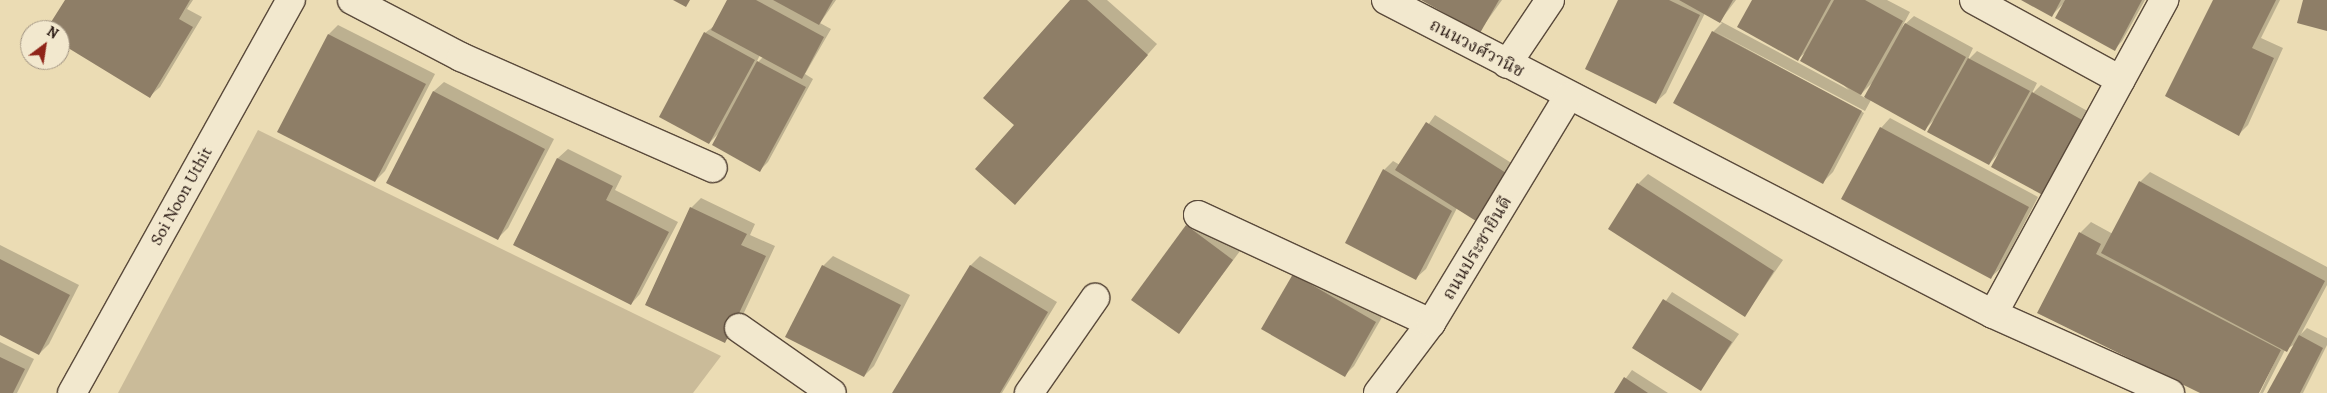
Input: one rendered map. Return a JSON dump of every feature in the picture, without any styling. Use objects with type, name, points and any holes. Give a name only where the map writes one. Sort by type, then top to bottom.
[{"type":"street","name":"Soi Noon Uthit","points":[[72,393],[291,0]]},
{"type":"street","points":[[352,0],[461,57],[713,168]]},
{"type":"street","name":"ถนนวงศ์วานิช","points":[[1386,0],[1568,97],[1993,314],[2170,393]]},
{"type":"street","points":[[1507,64],[1550,0]]},
{"type":"street","points":[[1974,0],[2121,80]]},
{"type":"street","points":[[1993,314],[2164,0]]},
{"type":"street","name":"ถนนประชายินดี","points":[[1378,393],[1431,323],[1568,97]]},
{"type":"street","points":[[1198,216],[1431,323]]},
{"type":"street","points":[[1029,393],[1095,298]]},
{"type":"street","points":[[739,328],[832,393]]},
{"type":"shaded area","points":[[258,130],[721,356],[693,393],[118,393]]},
{"type":"building","points":[[65,0],[190,0],[179,19],[193,27],[150,98],[70,49],[70,20],[52,20]]},
{"type":"building","points":[[673,0],[690,0],[686,7]]},
{"type":"building","points":[[727,0],[756,0],[824,37],[802,79],[711,30]]},
{"type":"building","points":[[773,0],[833,0],[819,25]]},
{"type":"building","points":[[1070,0],[1087,0],[1148,55],[1015,205],[975,169],[1014,125],[983,98]]},
{"type":"building","points":[[1421,0],[1499,0],[1480,33]]},
{"type":"building","points":[[1618,0],[1669,0],[1700,15],[1656,104],[1585,69]]},
{"type":"building","points":[[1679,0],[1733,0],[1720,23]]},
{"type":"building","points":[[1752,0],[1831,0],[1798,61],[1737,27]]},
{"type":"building","points":[[1834,0],[1865,0],[1903,21],[1861,95],[1800,61]]},
{"type":"building","points":[[2021,0],[2061,0],[2052,17]]},
{"type":"building","points":[[2065,0],[2142,0],[2115,51],[2055,18]]},
{"type":"building","points":[[2213,0],[2276,0],[2252,48],[2274,58],[2239,136],[2165,96]]},
{"type":"building","points":[[2303,0],[2327,0],[2327,31],[2297,23]]},
{"type":"building","points":[[1905,23],[1966,57],[1925,131],[1864,97]]},
{"type":"building","points":[[1712,31],[1862,111],[1823,184],[1673,103]]},
{"type":"building","points":[[704,32],[755,60],[709,144],[659,117]]},
{"type":"building","points":[[328,34],[426,84],[375,182],[277,132]]},
{"type":"building","points":[[1968,58],[2030,91],[1989,165],[1927,132]]},
{"type":"building","points":[[757,61],[806,87],[760,172],[712,145]]},
{"type":"building","points":[[433,91],[545,149],[498,240],[386,183]]},
{"type":"building","points":[[2032,92],[2093,126],[2052,200],[1991,167]]},
{"type":"building","points":[[1426,122],[1506,173],[1476,221],[1395,170]]},
{"type":"building","points":[[1880,127],[2029,207],[1991,279],[1841,199]]},
{"type":"building","points":[[557,158],[613,186],[606,200],[669,232],[631,305],[513,245]]},
{"type":"building","points":[[1383,169],[1452,211],[1416,280],[1345,243]]},
{"type":"building","points":[[2139,181],[2325,281],[2287,352],[2101,253]]},
{"type":"building","points":[[1637,183],[1774,271],[1745,317],[1608,229]]},
{"type":"building","points":[[690,207],[747,234],[741,245],[766,256],[725,343],[645,305]]},
{"type":"building","points":[[1186,225],[1233,260],[1179,334],[1131,300]]},
{"type":"building","points":[[2079,232],[2101,244],[2096,254],[2281,350],[2259,393],[2200,393],[2037,313]]},
{"type":"building","points":[[0,259],[70,295],[39,355],[0,335]]},
{"type":"building","points":[[822,265],[901,305],[864,377],[785,337]]},
{"type":"building","points":[[970,265],[1048,312],[1000,393],[892,393]]},
{"type":"building","points":[[1293,274],[1376,322],[1345,377],[1261,329]]},
{"type":"building","points":[[1663,299],[1732,342],[1701,391],[1632,348]]},
{"type":"building","points":[[2299,335],[2323,348],[2300,393],[2267,393]]},
{"type":"building","points":[[0,357],[25,369],[13,393],[0,393]]},
{"type":"building","points":[[1624,377],[1648,393],[1614,393]]}]
